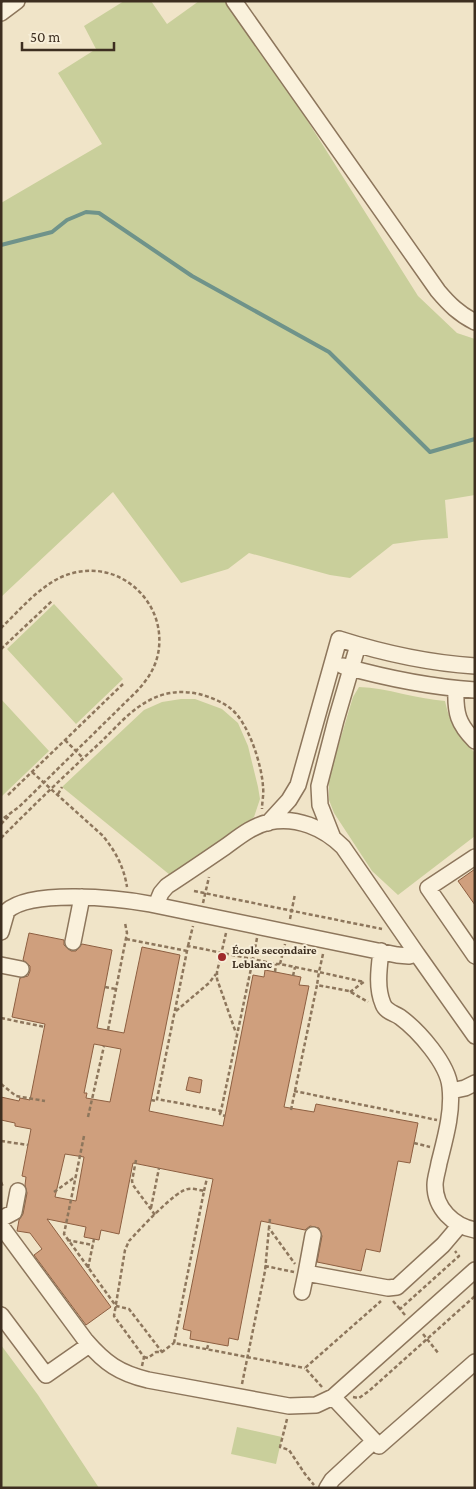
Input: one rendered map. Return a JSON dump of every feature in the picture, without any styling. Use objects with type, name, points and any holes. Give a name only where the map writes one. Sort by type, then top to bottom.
[{"type":"street","points":[[1,13],[17,1]]},
{"type":"street","points":[[241,4],[438,291],[454,308],[475,322]]},
{"type":"street","points":[[268,823],[290,800],[298,785],[340,639],[358,645],[417,658],[475,666]]},
{"type":"street","points":[[333,838],[320,805],[319,786],[358,645]]},
{"type":"street","points":[[332,662],[409,682],[475,690]]},
{"type":"street","points":[[456,689],[456,707],[459,720],[475,741]]},
{"type":"street","points":[[156,905],[161,893],[168,886],[245,832],[268,823],[282,821],[305,824],[321,830],[333,838],[346,851],[475,1036]]},
{"type":"street","points":[[475,857],[428,888],[475,956]]},
{"type":"street","points":[[1,932],[7,911],[17,904],[46,899],[82,897],[116,899],[156,905],[200,907],[229,920],[405,956],[417,954]]},
{"type":"street","points":[[73,942],[82,897]]},
{"type":"street","points":[[381,951],[378,975],[384,1007],[391,1013],[399,1016],[432,1050],[446,1072],[450,1091],[450,1113],[436,1177],[436,1190],[439,1202],[447,1215],[460,1226],[475,1230]]},
{"type":"street","points":[[1,965],[22,969]]},
{"type":"street","points":[[450,1091],[465,1088],[475,1083]]},
{"type":"street","points":[[1,1219],[14,1212],[18,1191]]},
{"type":"street","points":[[1,1226],[89,1345],[114,1368],[130,1375],[289,1406],[316,1405],[335,1394],[475,1270]]},
{"type":"street","points":[[300,1272],[380,1288],[394,1288],[443,1245],[460,1226]]},
{"type":"street","points":[[297,1286],[313,1234]]},
{"type":"street","points":[[1,1315],[46,1375],[89,1345]]},
{"type":"street","points":[[335,1394],[379,1446],[475,1362]]},
{"type":"street","points":[[327,1488],[332,1480],[374,1441]]},
{"type":"path","points":[[1,628],[31,599],[63,576],[81,571],[98,571],[116,575],[137,589],[152,608],[158,625],[159,644],[156,660],[150,675],[132,697],[1,822]]},
{"type":"path","points":[[4,648],[52,601]]},
{"type":"path","points":[[8,795],[77,726],[124,684]]},
{"type":"path","points":[[1,838],[51,788],[140,706],[160,695],[178,692],[203,695],[230,708],[236,714],[246,728],[258,760],[263,784],[264,801],[262,806]]},
{"type":"path","points":[[65,740],[83,758]]},
{"type":"path","points":[[32,772],[110,844],[120,864],[127,886]]},
{"type":"path","points":[[58,794],[62,787]]},
{"type":"path","points":[[157,1099],[188,946],[209,877]]},
{"type":"path","points":[[194,891],[382,929]]},
{"type":"path","points":[[290,918],[295,894]]},
{"type":"path","points":[[229,920],[217,979],[237,1034]]},
{"type":"path","points":[[108,1030],[128,933],[125,923]]},
{"type":"path","points":[[225,1116],[220,1114],[260,926]]},
{"type":"path","points":[[126,939],[188,951]]},
{"type":"path","points":[[291,1110],[327,940]]},
{"type":"path","points":[[161,951],[162,946]]},
{"type":"path","points":[[188,946],[364,982]]},
{"type":"path","points":[[275,972],[276,964]]},
{"type":"path","points":[[294,976],[295,967]]},
{"type":"path","points":[[175,1012],[209,984],[217,972]]},
{"type":"path","points":[[350,992],[370,978]]},
{"type":"path","points":[[316,985],[350,992],[374,1006]]},
{"type":"path","points":[[105,987],[116,989]]},
{"type":"path","points":[[1,1018],[44,1027]]},
{"type":"path","points":[[88,1117],[104,1046]]},
{"type":"path","points":[[1,1084],[16,1096],[45,1101]]},
{"type":"path","points":[[294,1091],[440,1120],[441,1115]]},
{"type":"path","points":[[151,1100],[157,1101],[157,1099],[221,1111]]},
{"type":"path","points":[[84,1136],[64,1234],[116,1306],[129,1309],[162,1352]]},
{"type":"path","points":[[1,1140],[28,1145]]},
{"type":"path","points":[[414,1143],[434,1148]]},
{"type":"path","points":[[136,1160],[133,1185],[155,1215]]},
{"type":"path","points":[[150,1209],[159,1168]]},
{"type":"path","points":[[54,1192],[76,1176]]},
{"type":"path","points":[[144,1357],[148,1358],[156,1352],[162,1352],[174,1343],[207,1178]]},
{"type":"path","points":[[1,1182],[3,1187]]},
{"type":"path","points":[[141,1370],[144,1357],[114,1316],[127,1244],[176,1195],[186,1189],[204,1191]]},
{"type":"path","points":[[240,1397],[265,1266],[270,1219]]},
{"type":"path","points":[[269,1228],[300,1272],[297,1286]]},
{"type":"path","points":[[88,1268],[94,1239]]},
{"type":"path","points":[[67,1240],[93,1245]]},
{"type":"path","points":[[400,1309],[459,1256],[452,1247]]},
{"type":"path","points":[[265,1266],[300,1272]]},
{"type":"path","points":[[174,1343],[305,1368],[335,1394],[354,1398],[362,1396],[475,1296]]},
{"type":"path","points":[[305,1368],[387,1297],[403,1313]]},
{"type":"path","points":[[427,1339],[439,1354]]},
{"type":"path","points":[[207,1349],[208,1342]]},
{"type":"path","points":[[289,1406],[280,1447],[289,1450],[304,1474],[317,1488]]},
{"type":"green space","points":[[124,1],[151,1],[167,24],[199,1],[232,1],[418,296],[457,333],[475,339],[475,495],[445,500],[448,538],[393,544],[350,578],[330,575],[249,553],[228,569],[181,583],[113,492],[1,597],[1,203],[102,144],[58,73],[96,49],[84,26]]},
{"type":"green space","points":[[54,604],[123,679],[76,724],[7,649]]},
{"type":"green space","points":[[359,687],[381,689],[445,701],[456,729],[475,753],[475,836],[398,895],[372,871],[334,813],[329,800],[329,781],[332,767],[353,697]]},
{"type":"green space","points":[[1,699],[49,751],[2,796],[1,795]]},
{"type":"green space","points":[[195,699],[222,709],[238,723],[248,746],[260,799],[254,817],[170,875],[62,787],[144,710],[162,702]]},
{"type":"green space","points":[[1,1345],[38,1395],[99,1488],[1,1488]]},
{"type":"green space","points":[[237,1427],[282,1437],[276,1464],[231,1454]]},
{"type":"building","points":[[475,869],[475,905],[458,881]]},
{"type":"building","points":[[29,933],[64,940],[64,945],[71,951],[76,951],[82,944],[112,950],[97,1028],[124,1033],[142,947],[180,955],[149,1111],[223,1126],[253,975],[264,977],[265,970],[301,977],[299,985],[309,986],[284,1107],[314,1112],[316,1104],[418,1123],[410,1163],[398,1161],[380,1252],[366,1249],[361,1271],[317,1262],[322,1236],[319,1228],[310,1226],[305,1230],[261,1221],[238,1340],[229,1338],[228,1346],[190,1339],[191,1331],[183,1329],[213,1179],[133,1163],[119,1234],[101,1230],[99,1240],[84,1237],[86,1227],[47,1219],[111,1307],[86,1325],[34,1255],[42,1249],[30,1233],[17,1231],[27,1193],[26,1177],[22,1176],[31,1129],[15,1126],[15,1123],[1,1120],[1,1097],[19,1101],[20,1098],[30,1100],[45,1024],[12,1017],[20,978],[28,976],[30,971],[30,966],[23,960]],"holes":[[[94,1044],[121,1049],[110,1102],[86,1098],[87,1093],[84,1093]],[[65,1154],[84,1157],[76,1201],[55,1197]]]},
{"type":"building","points":[[189,1077],[202,1080],[200,1093],[186,1090]]},
{"type":"waterway","points":[[1,245],[52,232],[67,220],[86,212],[99,213],[192,276],[329,352],[430,452],[475,439]]},
{"type":"place","name":"École secondaire Leblanc","points":[[222,957]]}]
